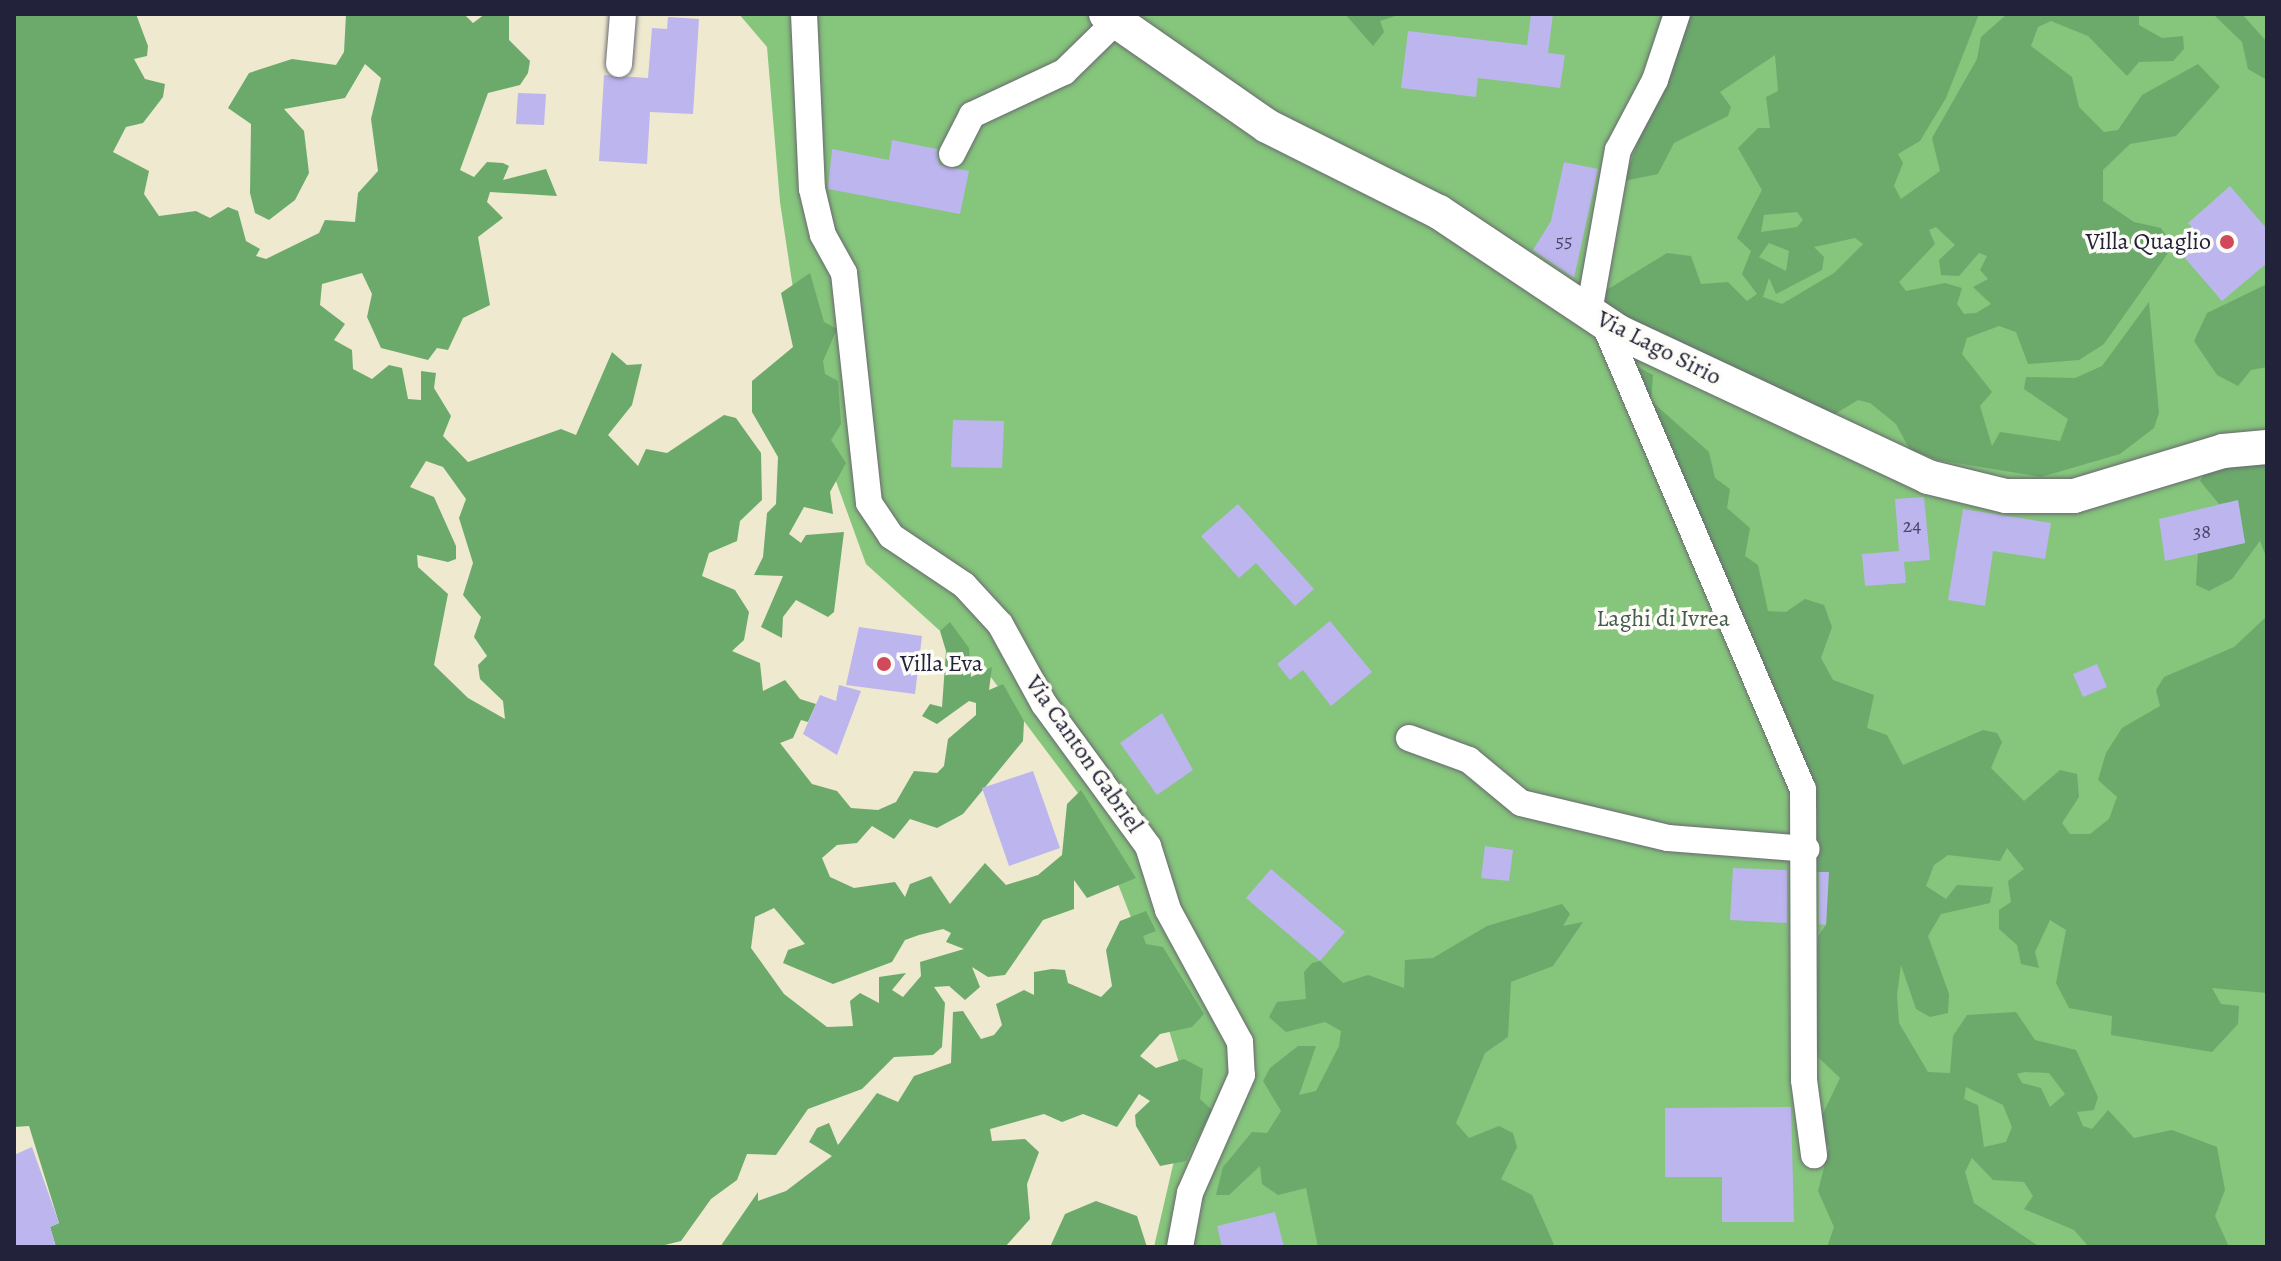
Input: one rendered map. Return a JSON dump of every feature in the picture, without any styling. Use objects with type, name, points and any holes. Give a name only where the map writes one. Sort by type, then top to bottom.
[{"type":"main road","name":"Via Lago Sirio","points":[[1111,17],[1267,126],[1439,212],[1605,325],[1904,467],[2006,496],[2114,489],[2223,451],[2267,447]]},
{"type":"street","points":[[619,64],[623,14]]},
{"type":"street","name":"Via Canton Gabriel","points":[[804,14],[812,189],[823,235],[844,273],[869,503],[891,536],[964,585],[1000,624],[1044,704],[1141,834],[1168,910],[1240,1042],[1242,1075],[1190,1193],[1180,1247]]},
{"type":"street","points":[[1677,14],[1655,80],[1618,150],[1605,325],[1803,789],[1807,849],[1804,1080],[1814,1155]]},
{"type":"street","points":[[952,154],[972,115],[1064,72],[1111,17]]},
{"type":"street","points":[[1409,738],[1469,760],[1521,803],[1668,838],[1807,849]]},
{"type":"green space","points":[[14,14],[136,14],[148,46],[147,56],[134,59],[145,79],[165,84],[163,97],[143,123],[126,127],[113,152],[149,171],[144,194],[159,216],[196,211],[210,218],[228,207],[238,211],[246,241],[260,249],[256,256],[266,259],[319,233],[325,220],[355,222],[358,193],[378,171],[371,119],[381,78],[365,64],[345,98],[284,109],[304,131],[309,173],[295,200],[269,220],[255,213],[250,193],[251,124],[228,108],[249,73],[292,59],[336,65],[344,52],[346,14],[464,14],[473,23],[485,14],[509,16],[509,40],[530,61],[528,73],[520,85],[488,93],[460,170],[474,177],[487,162],[503,163],[509,166],[503,180],[546,169],[557,196],[490,192],[487,202],[503,218],[478,237],[490,305],[463,318],[448,350],[437,348],[428,360],[381,348],[367,317],[372,294],[362,273],[322,284],[320,305],[345,324],[334,340],[352,350],[353,369],[372,379],[389,365],[402,368],[408,399],[421,400],[421,371],[436,373],[434,388],[451,416],[443,436],[468,462],[561,429],[576,435],[612,352],[627,365],[642,364],[632,405],[608,435],[638,466],[646,449],[667,453],[724,415],[736,418],[761,453],[762,500],[740,521],[737,541],[709,553],[702,576],[735,590],[749,612],[744,640],[732,651],[760,663],[763,691],[785,680],[800,699],[816,704],[808,722],[801,720],[793,738],[780,743],[812,784],[837,791],[851,808],[878,810],[896,802],[914,771],[937,773],[944,766],[948,739],[976,715],[976,703],[969,701],[937,724],[922,716],[930,704],[942,707],[946,651],[940,631],[950,622],[969,648],[971,677],[992,667],[989,690],[1003,684],[1024,721],[1023,741],[963,814],[937,828],[910,819],[894,839],[872,826],[857,843],[837,845],[822,858],[830,877],[854,888],[895,882],[905,897],[910,884],[931,876],[950,904],[985,863],[1006,885],[1038,875],[1062,855],[1067,804],[1081,790],[1136,878],[1087,898],[1074,880],[1074,909],[1043,920],[1005,975],[988,977],[972,967],[980,987],[965,1000],[949,986],[934,987],[945,1003],[942,1047],[933,1055],[894,1057],[862,1089],[808,1109],[776,1155],[747,1154],[737,1180],[711,1199],[681,1241],[657,1247],[56,1247],[50,1227],[59,1223],[29,1126],[14,1127]],"holes":[[[426,461],[443,467],[466,499],[459,518],[473,563],[463,595],[481,617],[474,637],[487,656],[478,665],[480,679],[503,701],[505,719],[468,698],[434,665],[448,594],[418,567],[417,555],[448,562],[456,559],[456,546],[434,497],[410,487]],[[774,908],[805,944],[788,950],[783,963],[833,984],[892,962],[905,940],[919,935],[943,929],[951,933],[946,942],[964,949],[920,962],[921,976],[903,997],[892,990],[906,973],[879,977],[879,1003],[860,993],[850,1001],[853,1026],[827,1027],[784,994],[751,948],[755,917]]]},
{"type":"green space","name":"Laghi di Ivrea","points":[[739,14],[2267,14],[2267,1247],[1154,1247],[1189,1096],[1147,958],[1087,805],[990,676],[866,564],[812,415],[780,202],[767,47]]},
{"type":"green space","points":[[1345,14],[1401,14],[1380,21],[1384,32],[1373,46]]},
{"type":"green space","points":[[1683,14],[1979,14],[1946,98],[1920,141],[1898,154],[1903,163],[1894,186],[1901,199],[1940,171],[1932,138],[1977,59],[1981,37],[2007,14],[2139,14],[2139,25],[2162,38],[2183,36],[2184,49],[2173,61],[2139,62],[2127,76],[2088,36],[2051,21],[2038,27],[2031,46],[2072,77],[2079,107],[2104,132],[2118,130],[2142,95],[2198,64],[2220,87],[2176,136],[2130,144],[2103,170],[2103,201],[2134,222],[2161,228],[2173,246],[2104,344],[2079,360],[2028,364],[2016,332],[1999,326],[1967,338],[1962,354],[1992,392],[1980,406],[1992,446],[2000,432],[2060,441],[2068,419],[2024,389],[2026,377],[2075,378],[2102,366],[2149,302],[2159,413],[2154,428],[2120,454],[2041,477],[1938,460],[1910,450],[1896,424],[1870,403],[1858,400],[1830,417],[1604,312],[1605,291],[1667,253],[1691,256],[1701,284],[1728,282],[1747,301],[1757,294],[1742,274],[1751,251],[1737,238],[1762,190],[1738,148],[1758,128],[1770,128],[1766,97],[1778,91],[1775,55],[1720,92],[1731,107],[1728,116],[1674,143],[1658,174],[1624,181]],"holes":[[[1797,212],[1803,220],[1797,227],[1761,232],[1764,215]],[[1936,227],[1955,245],[1939,260],[1941,275],[1959,276],[1979,253],[1987,256],[1980,270],[1988,279],[1973,287],[1991,304],[1976,313],[1964,314],[1957,304],[1962,288],[1945,283],[1906,291],[1899,282],[1935,244],[1929,230]],[[1855,238],[1863,244],[1834,273],[1782,304],[1763,297],[1769,278],[1776,294],[1822,270],[1824,257],[1814,247]],[[1769,243],[1789,251],[1786,271],[1759,257]]]},
{"type":"green space","points":[[2213,14],[2242,14],[2267,42],[2267,80],[2248,69],[2242,42]]},
{"type":"green space","points":[[810,273],[824,322],[837,329],[823,361],[825,374],[838,381],[841,424],[831,440],[846,463],[830,492],[833,514],[804,507],[789,534],[801,543],[806,535],[844,532],[834,612],[828,617],[796,600],[783,617],[782,638],[761,627],[783,576],[754,575],[763,557],[767,513],[776,504],[778,457],[752,412],[752,381],[793,347],[781,293]]},
{"type":"green space","points":[[2267,284],[2267,367],[2251,370],[2238,386],[2217,375],[2194,341],[2207,313]]},
{"type":"green space","points":[[1619,357],[1653,375],[1651,401],[1709,452],[1715,478],[1730,489],[1727,508],[1750,528],[1745,556],[1758,565],[1768,611],[1786,612],[1805,599],[1824,605],[1832,627],[1821,658],[1833,680],[1874,695],[1867,728],[1887,735],[1903,765],[1983,730],[1997,733],[2002,742],[1991,768],[2024,801],[2060,770],[2077,774],[2079,797],[2062,823],[2070,834],[2090,834],[2109,819],[2117,797],[2098,780],[2106,753],[2122,728],[2160,706],[2156,690],[2164,677],[2234,647],[2267,616],[2267,993],[2212,988],[2221,1004],[2239,1006],[2238,1024],[2212,1052],[2111,1035],[2112,1016],[2069,1008],[2056,983],[2066,930],[2050,920],[2035,952],[2039,968],[2021,964],[2017,945],[1999,929],[1999,910],[2011,902],[2008,881],[2024,869],[2007,848],[2000,861],[1948,855],[1934,865],[1926,886],[1946,899],[1957,885],[1993,887],[1990,903],[1941,914],[1928,936],[1949,994],[1948,1013],[1930,1017],[1916,1009],[1901,965],[1897,995],[1899,1023],[1928,1072],[1950,1073],[1953,1036],[1967,1015],[2016,1012],[2035,1040],[2076,1050],[2098,1097],[2094,1110],[2077,1112],[2083,1126],[2092,1129],[2108,1110],[2134,1138],[2172,1130],[2217,1147],[2225,1190],[2215,1216],[2229,1247],[2089,1247],[2074,1230],[2024,1209],[2033,1196],[2024,1182],[1993,1180],[1972,1158],[1965,1172],[1974,1203],[2040,1247],[1827,1247],[1834,1227],[1818,1191],[1829,1148],[1817,1126],[1840,1078],[1818,1057],[1816,1043],[1818,936],[1826,925],[1828,872],[1817,872],[1817,808]],"holes":[[[2049,1073],[2065,1094],[2050,1107],[2041,1088],[2022,1083],[2017,1074]],[[1966,1087],[2003,1105],[2012,1127],[2006,1142],[1984,1147],[1978,1105],[1964,1099]]]},
{"type":"green space","points":[[2267,456],[2267,559],[2260,541],[2232,579],[2209,591],[2196,585],[2198,551],[2245,543],[2238,501],[2219,504],[2200,481],[2208,469]]},
{"type":"green space","points":[[1562,904],[1570,914],[1563,926],[1583,922],[1553,966],[1511,982],[1508,1037],[1485,1053],[1456,1123],[1469,1138],[1499,1126],[1513,1133],[1517,1147],[1501,1179],[1532,1195],[1555,1247],[1318,1247],[1306,1188],[1278,1195],[1262,1184],[1260,1166],[1229,1195],[1216,1195],[1223,1167],[1252,1132],[1267,1133],[1281,1111],[1263,1081],[1270,1068],[1298,1046],[1316,1046],[1299,1095],[1316,1091],[1339,1046],[1341,1031],[1325,1022],[1286,1032],[1269,1017],[1277,1002],[1306,999],[1304,972],[1312,963],[1320,961],[1343,983],[1368,975],[1404,988],[1405,960],[1433,958],[1487,926]]},
{"type":"green space","points":[[1146,911],[1156,931],[1143,936],[1146,944],[1163,947],[1204,1014],[1192,1027],[1160,1034],[1140,1056],[1156,1068],[1184,1059],[1203,1069],[1200,1099],[1212,1110],[1186,1161],[1160,1166],[1136,1126],[1135,1115],[1150,1101],[1139,1094],[1117,1127],[1083,1114],[1062,1122],[1044,1114],[990,1129],[992,1141],[1025,1139],[1039,1152],[1027,1184],[1030,1219],[1005,1247],[720,1247],[758,1192],[758,1201],[786,1191],[832,1156],[809,1142],[817,1128],[829,1123],[838,1145],[877,1093],[898,1102],[914,1076],[951,1063],[953,1012],[963,1011],[981,1039],[994,1035],[1002,1025],[996,1004],[1024,990],[1034,995],[1034,972],[1052,969],[1065,970],[1068,983],[1101,997],[1112,986],[1106,950],[1120,921]]},
{"type":"green space","points":[[1096,1201],[1137,1216],[1147,1247],[1050,1247],[1065,1214]]},
{"type":"building","points":[[1531,14],[1553,14],[1548,53],[1565,55],[1560,88],[1478,78],[1476,97],[1401,88],[1408,31],[1527,45]]},
{"type":"building","points":[[668,17],[699,19],[693,114],[650,112],[647,164],[599,161],[604,75],[648,78],[652,28],[667,29]]},
{"type":"building","points":[[518,93],[546,94],[544,125],[516,124]]},
{"type":"building","points":[[892,140],[937,149],[939,165],[969,171],[960,214],[828,189],[832,149],[889,160]]},
{"type":"building","points":[[1564,162],[1598,169],[1574,278],[1533,250],[1551,221]]},
{"type":"building","name":"Villa Quaglio","points":[[2230,186],[2267,229],[2267,263],[2222,301],[2178,250],[2198,234],[2188,223]]},
{"type":"building","points":[[953,420],[1004,421],[1002,468],[951,467]]},
{"type":"building","points":[[1924,497],[1930,560],[1904,562],[1906,583],[1865,586],[1862,554],[1899,551],[1895,499]]},
{"type":"building","points":[[2238,500],[2245,543],[2165,561],[2159,519]]},
{"type":"building","points":[[1238,504],[1314,589],[1295,606],[1256,563],[1239,578],[1201,536]]},
{"type":"building","points":[[1963,509],[2051,523],[2045,559],[1993,551],[1985,606],[1948,600]]},
{"type":"building","points":[[1330,621],[1372,672],[1331,706],[1303,670],[1290,680],[1277,664]]},
{"type":"building","name":"Villa Eva","points":[[859,627],[922,636],[915,694],[846,685]]},
{"type":"building","points":[[2097,664],[2107,687],[2083,697],[2073,674]]},
{"type":"building","points":[[839,685],[861,691],[837,755],[803,734],[820,695],[836,701]]},
{"type":"building","points":[[1162,713],[1193,770],[1157,795],[1120,743]]},
{"type":"building","points":[[1033,771],[1060,848],[1009,866],[982,788]]},
{"type":"building","points":[[1485,846],[1513,850],[1509,881],[1481,878]]},
{"type":"building","points":[[1733,868],[1787,870],[1787,923],[1730,920]]},
{"type":"building","points":[[1271,869],[1345,932],[1320,961],[1246,898]]},
{"type":"building","points":[[1819,872],[1829,872],[1826,925],[1819,924]]},
{"type":"building","points":[[1791,1107],[1794,1222],[1722,1222],[1722,1177],[1665,1177],[1665,1108]]},
{"type":"building","points":[[32,1147],[59,1223],[50,1227],[56,1247],[14,1247],[14,1155]]},
{"type":"building","points":[[1275,1212],[1284,1247],[1222,1247],[1217,1226]]},
{"type":"place","name":"Villa Quaglio","points":[[2227,242]]},
{"type":"place","name":"Villa Eva","points":[[884,664]]}]
